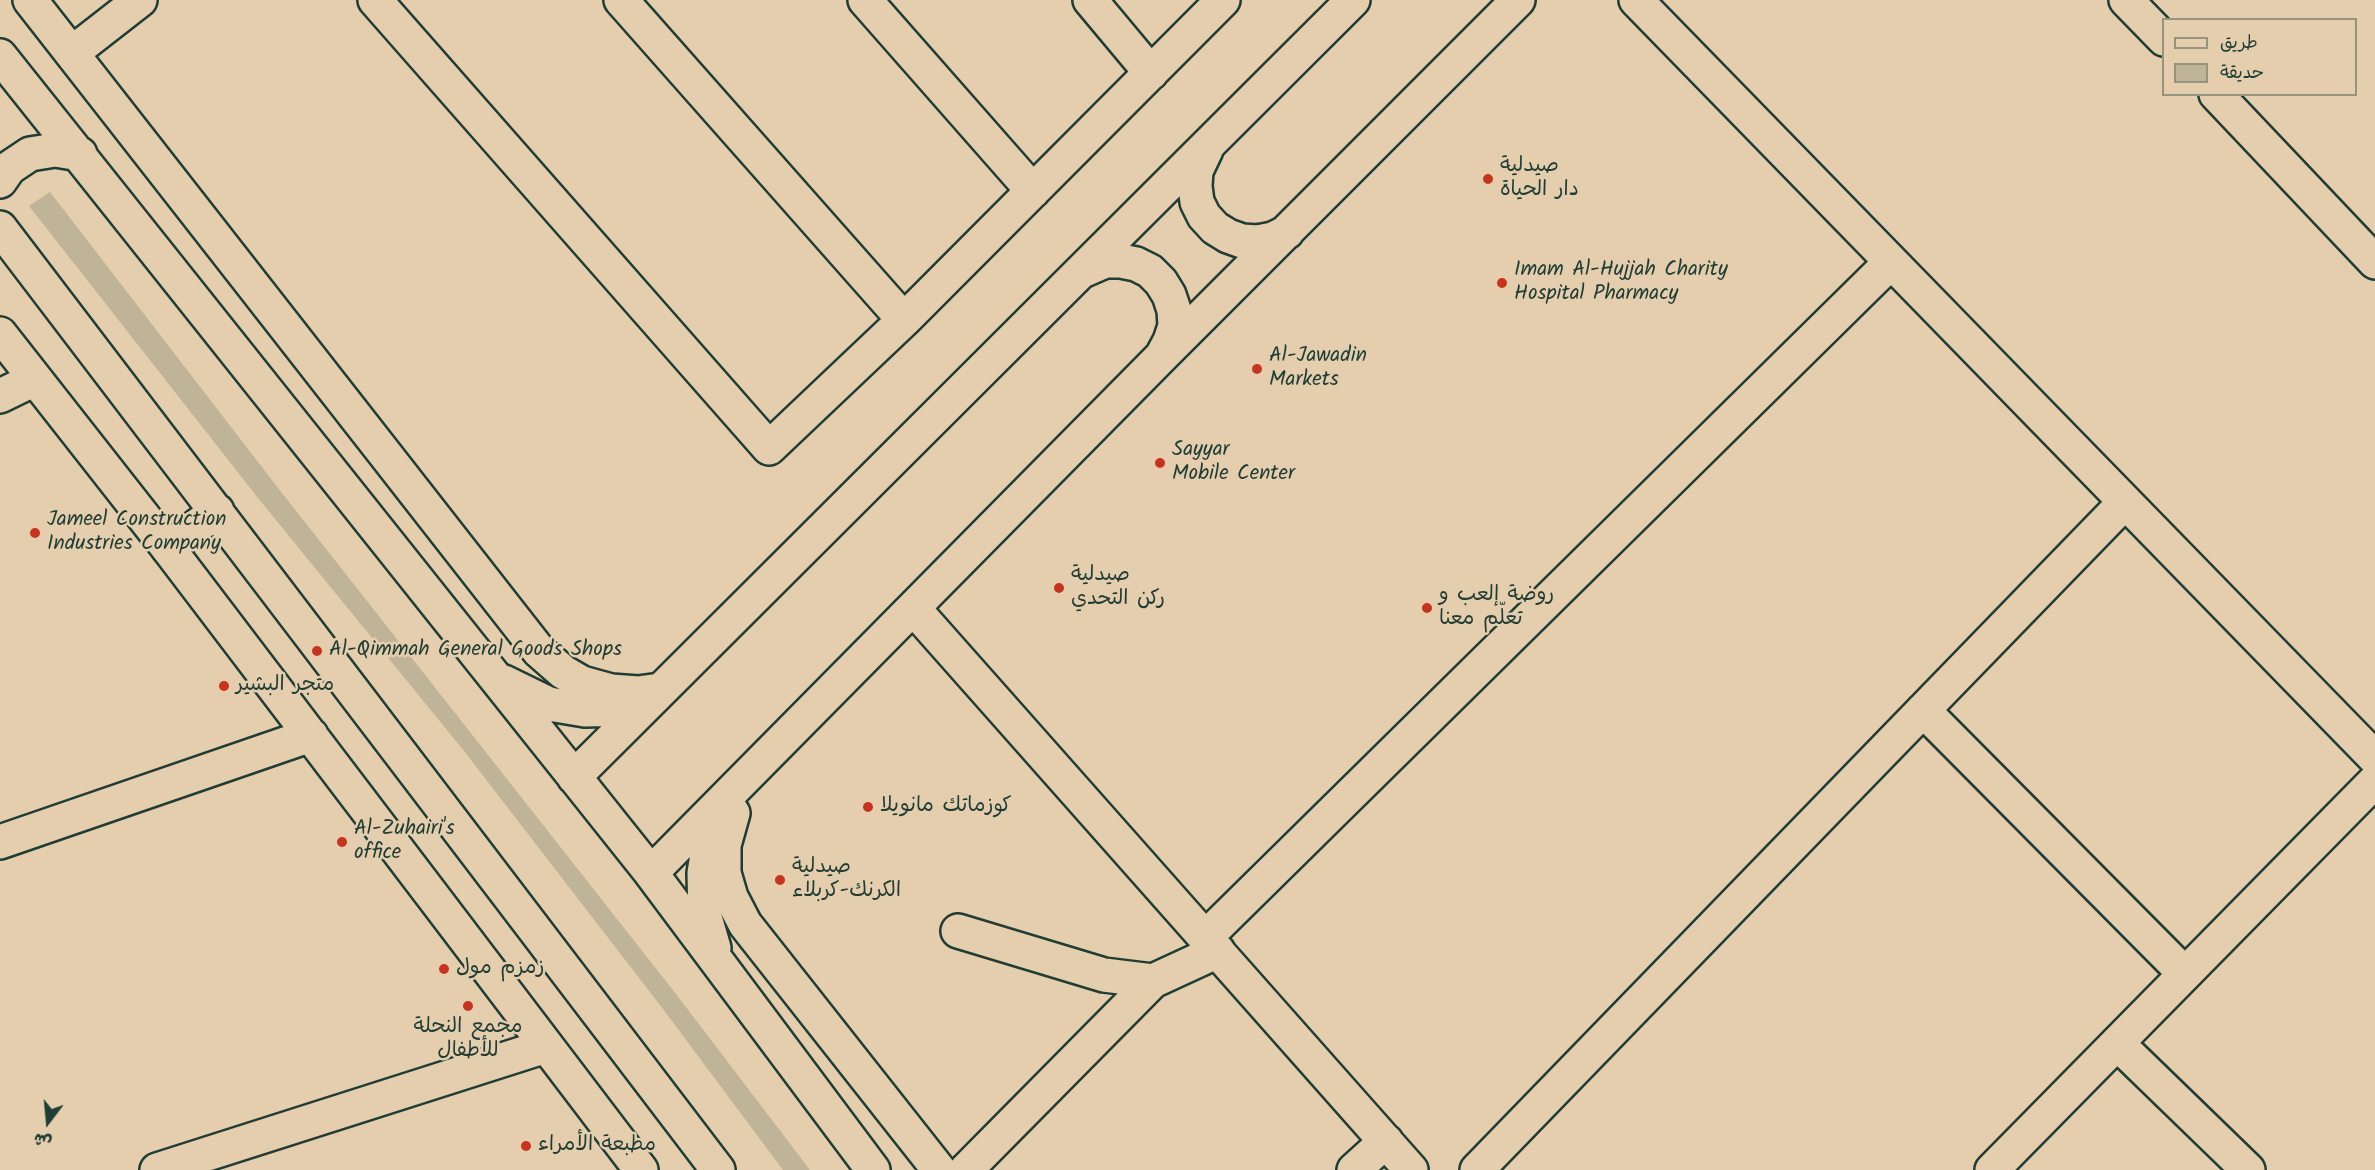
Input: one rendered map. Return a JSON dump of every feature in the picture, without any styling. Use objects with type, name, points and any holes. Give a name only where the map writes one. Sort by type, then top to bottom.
[{"type":"street","points":[[30,0],[539,651],[563,672],[582,683],[611,692],[638,693],[660,690]]},
{"type":"street","points":[[72,53],[140,0]]},
{"type":"street","points":[[375,0],[769,448],[904,320],[1223,0]]},
{"type":"street","points":[[621,0],[904,320]]},
{"type":"street","points":[[865,0],[1034,191]]},
{"type":"street","points":[[1090,0],[1151,73]]},
{"type":"street","points":[[574,777],[1353,0]]},
{"type":"street","points":[[651,873],[1518,0]]},
{"type":"street","points":[[1636,0],[2375,758]]},
{"type":"street","points":[[2126,0],[2162,38]]},
{"type":"street","points":[[1,62],[80,154],[651,873],[873,1170]]},
{"type":"street","points":[[2218,96],[2375,262]]},
{"type":"street","points":[[1211,143],[1201,157],[1195,178],[1197,202],[1204,216],[1215,228],[1242,241],[1258,242],[1273,239],[1288,232]]},
{"type":"street","points":[[0,181],[9,168],[30,154],[55,150],[80,154]]},
{"type":"street","points":[[0,228],[718,1170]]},
{"type":"street","points":[[1077,275],[1090,266],[1105,261],[1136,264],[1150,271],[1161,282],[1174,310],[1174,326],[1170,342],[1163,355]]},
{"type":"street","points":[[966,1170],[1153,981],[1212,944],[1891,262]]},
{"type":"street","points":[[0,334],[168,548],[641,1170]]},
{"type":"street","points":[[0,396],[35,379]]},
{"type":"street","points":[[1478,1170],[2125,501]]},
{"type":"street","points":[[168,548],[217,511]]},
{"type":"street","points":[[914,609],[1411,1170]]},
{"type":"street","points":[[494,676],[549,704],[585,710],[620,709],[644,701],[660,690]]},
{"type":"street","points":[[1923,710],[2185,974]]},
{"type":"street","points":[[0,842],[311,735]]},
{"type":"street","points":[[732,981],[715,952],[705,917],[704,873],[707,855],[716,829],[726,809],[753,771]]},
{"type":"street","points":[[753,771],[730,819],[724,845],[724,873],[731,897],[745,924],[939,1170]]},
{"type":"street","points":[[1992,1170],[2375,781]]},
{"type":"street","points":[[958,931],[1104,975],[1153,981]]},
{"type":"street","points":[[2117,1043],[2248,1170]]},
{"type":"street","points":[[157,1170],[222,1160],[546,1046]]},
{"type":"street","points":[[1354,1170],[1386,1141]]},
{"type":"green space","points":[[50,192],[275,484],[676,994],[810,1170],[783,1170],[663,1009],[464,751],[258,498],[29,206]]},
{"type":"place","name":"صيدلية دار الحياة","points":[[1488,179]]},
{"type":"place","name":"Imam Al-Hujjah Charity Hospital Pharmacy","points":[[1502,283]]},
{"type":"place","name":"Al-Jawadin Markets","points":[[1257,369]]},
{"type":"place","name":"Sayyar Mobile Center","points":[[1160,463]]},
{"type":"place","name":"Jameel Construction Industries Company","points":[[35,533]]},
{"type":"place","name":"صيدلية ركن التحدي","points":[[1059,588]]},
{"type":"place","name":"روضة إلعب و تعلّم معنا","points":[[1427,608]]},
{"type":"place","name":"Al-Qimmah General Goods Shops","points":[[317,651]]},
{"type":"place","name":"متجر البشير","points":[[224,686]]},
{"type":"place","name":"كوزماتك مانويلا","points":[[868,807]]},
{"type":"place","name":"Al-Zuhairi's office","points":[[342,842]]},
{"type":"place","name":"صيدلية الكرنك-كربلاء","points":[[780,880]]},
{"type":"place","name":"زمزم مول","points":[[444,969]]},
{"type":"place","name":"مجمع النحلة للأطفال","points":[[468,1006]]},
{"type":"place","name":"مطبعة الأمراء","points":[[526,1146]]}]
